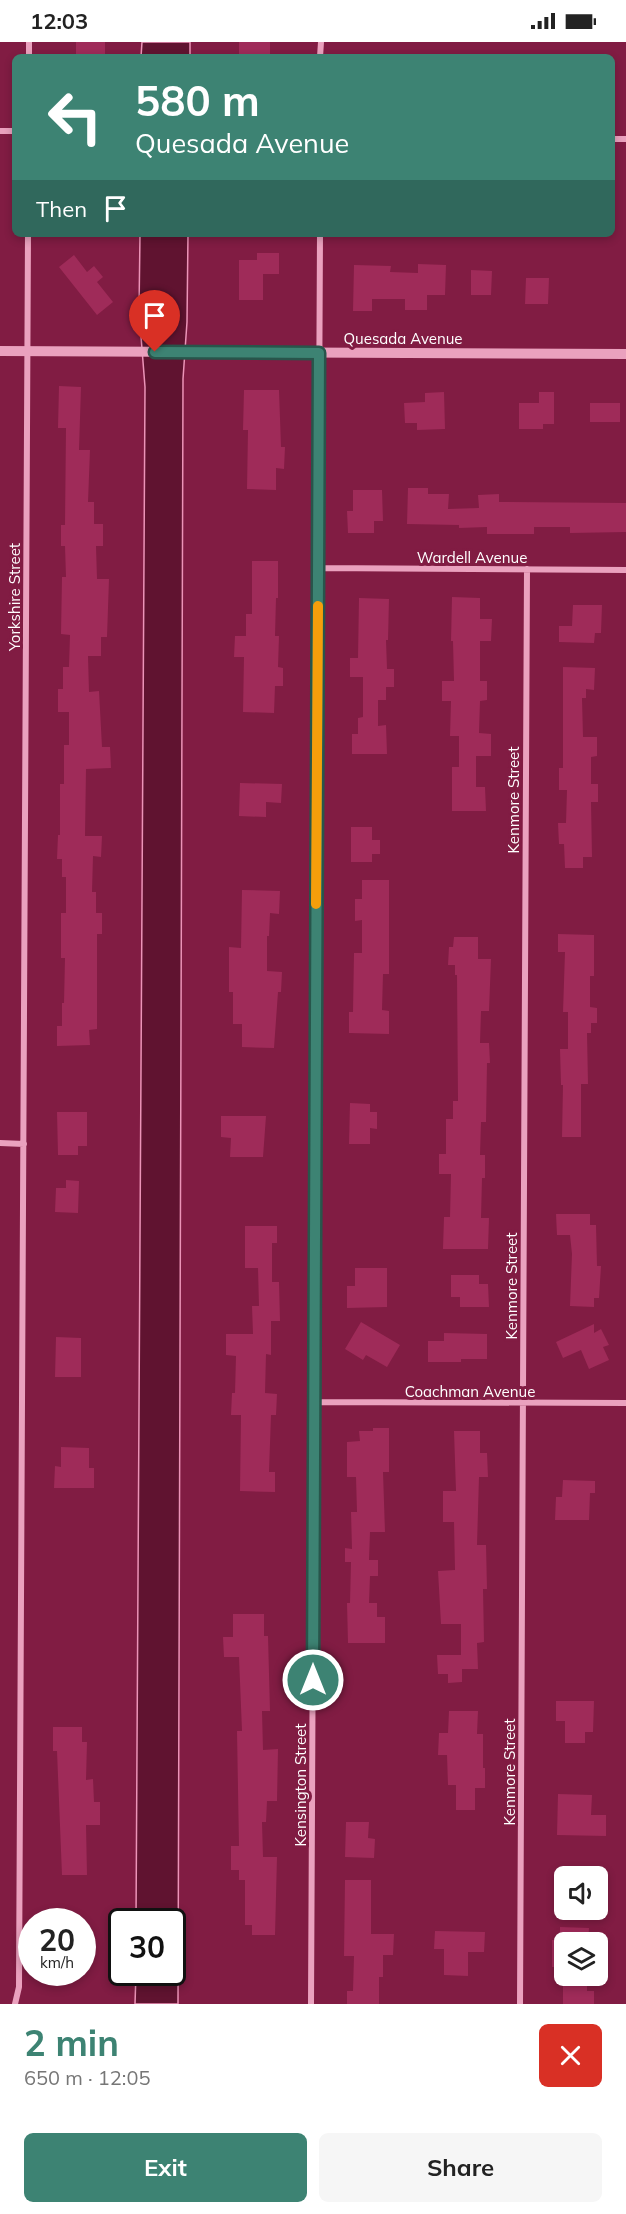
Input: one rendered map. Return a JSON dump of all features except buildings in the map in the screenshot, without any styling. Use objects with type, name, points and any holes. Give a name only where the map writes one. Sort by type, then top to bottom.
[{"type":"street","name":"Yorkshire Street","points":[[15,2004],[20,1987],[28,237]]},
{"type":"street","name":"Kensington Street","points":[[311,2004],[320,237]]},
{"type":"street","name":"Quesada Avenue","points":[[0,351],[626,354]]},
{"type":"street","name":"Wardell Avenue","points":[[318,568],[626,570]]},
{"type":"street","name":"Kenmore Street","points":[[520,2004],[526,569]]},
{"type":"street","points":[[0,1143],[24,1143]]},
{"type":"street","name":"Coachman Avenue","points":[[314,1402],[626,1403]]},
{"type":"shaded area","points":[[142,42],[190,42],[190,54],[141,54]]},
{"type":"shaded area","points":[[140,237],[188,237],[187,322],[183,379],[178,1908],[136,1908],[145,387],[139,311]]},
{"type":"shaded area","points":[[136,1986],[178,1986],[178,2004],[135,2004]]},
{"type":"slow traffic","points":[[316,904],[318,606]]},
{"type":"route","points":[[155,352],[319,353],[313,1680]]}]
